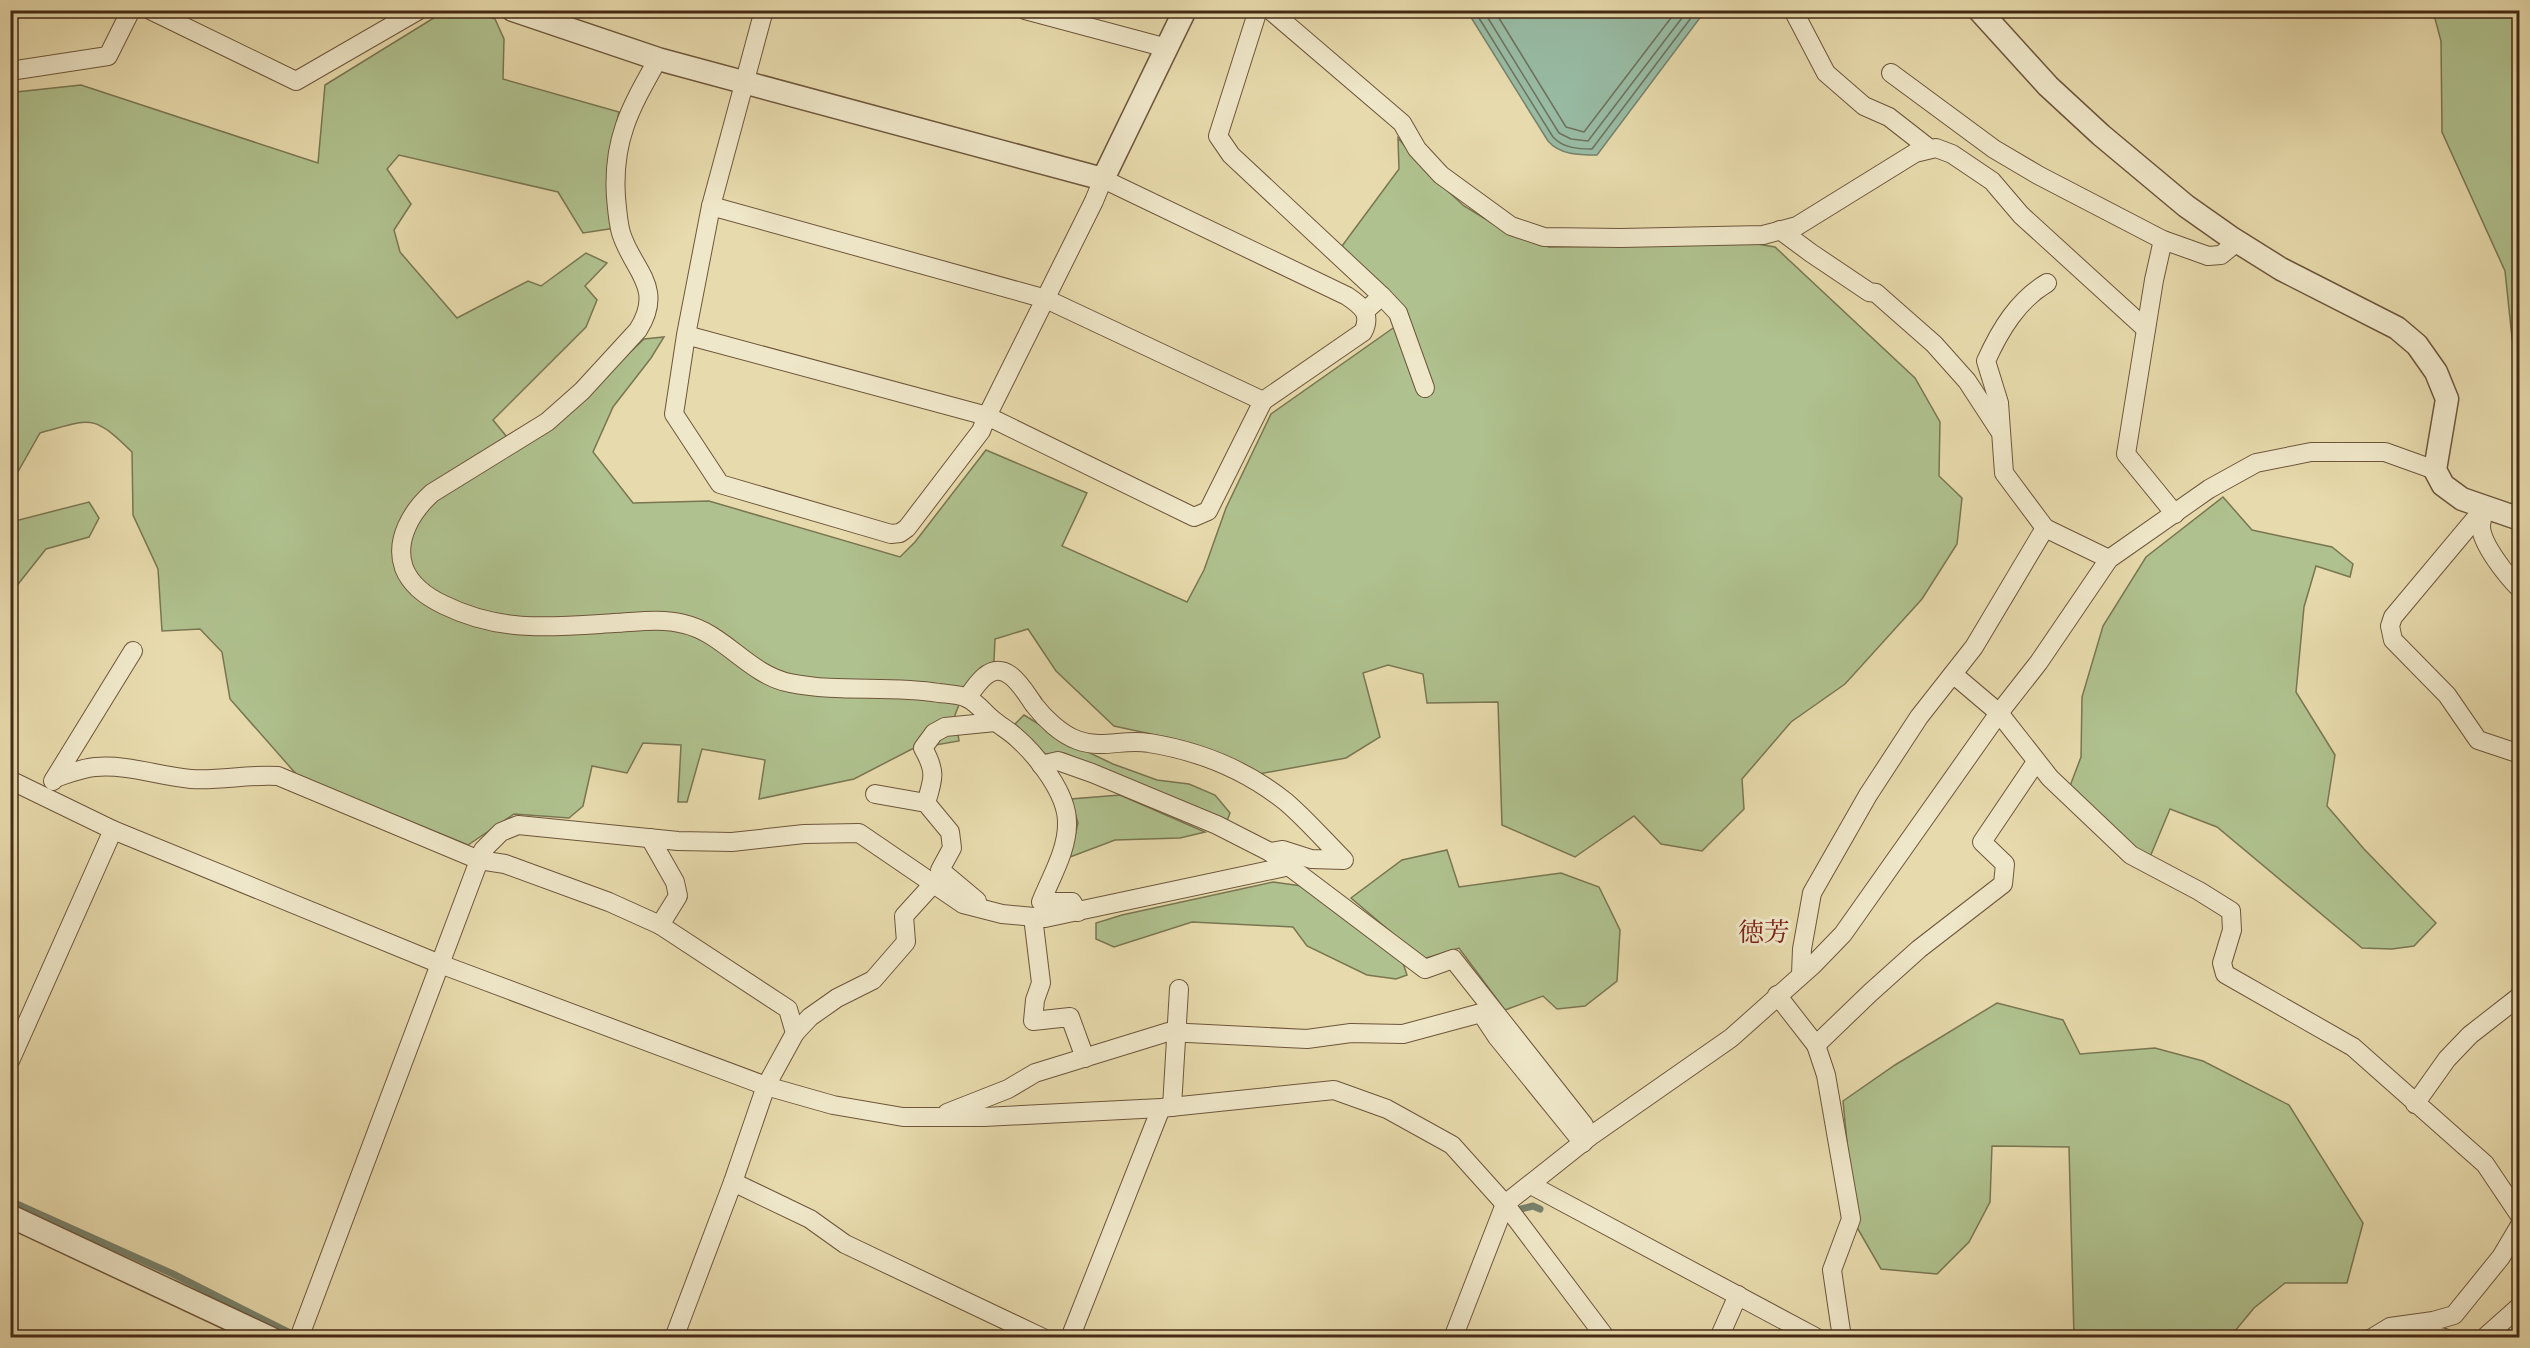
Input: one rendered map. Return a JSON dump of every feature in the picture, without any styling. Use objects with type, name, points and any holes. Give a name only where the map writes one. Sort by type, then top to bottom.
[{"type":"street","points":[[10,71],[108,56],[131,10]]},
{"type":"street","points":[[150,10],[296,81],[419,10]]},
{"type":"street","points":[[513,10],[658,59],[1103,179],[1347,296],[1361,306],[1368,315],[1363,332],[1263,401],[1208,511],[1194,517],[987,416],[686,335]]},
{"type":"street","points":[[764,10],[711,206],[686,335],[674,414],[720,484],[891,534],[900,533],[908,528],[981,431],[1185,10]]},
{"type":"street","points":[[1026,10],[1167,48]]},
{"type":"street","points":[[1258,10],[1218,136],[1231,155],[1398,313],[1425,388]]},
{"type":"street","points":[[1270,10],[1402,123],[1417,149],[1442,175],[1511,226],[1544,237],[1763,235],[1797,226],[1915,153],[1936,148],[1952,154],[1992,181],[2021,215],[2146,329]]},
{"type":"street","points":[[1792,10],[1826,73],[1864,106],[1889,117],[1929,149]]},
{"type":"street","points":[[1979,10],[2048,86],[2101,135],[2186,206],[2237,242],[2281,269],[2397,328],[2417,345],[2436,372],[2447,399],[2435,470],[2443,485],[2462,499],[2520,519]]},
{"type":"street","points":[[658,59],[628,114],[617,158],[616,197],[621,233],[644,274],[648,288],[649,306],[645,319],[638,330],[582,391],[547,422],[432,493],[421,503],[407,528],[401,545],[402,560],[407,575],[418,589],[432,599],[463,614],[497,624],[550,627],[663,620],[685,624],[703,631],[763,673],[786,682],[821,688],[908,688],[967,698],[1018,738],[1050,776],[1068,819],[1067,836],[1041,902],[1072,902],[1078,912]]},
{"type":"street","points":[[1891,73],[1994,149],[2038,175],[2163,240],[2208,256],[2221,255],[2237,242]]},
{"type":"street","points":[[711,206],[1046,299],[1263,401]]},
{"type":"street","points":[[1780,230],[1869,292],[1876,293],[1934,344],[1967,381],[1999,430]]},
{"type":"street","points":[[2163,240],[2154,280],[2126,454],[2175,514]]},
{"type":"street","points":[[2047,283],[2029,293],[1998,335],[1986,361],[1999,403],[1999,430],[2004,473],[2045,528],[2109,560]]},
{"type":"street","points":[[1365,311],[1382,296]]},
{"type":"street","points":[[1452,1338],[1505,1204],[1588,1139],[1731,1038],[1813,965],[1843,934],[1999,713],[2039,662],[2109,560],[2209,489],[2256,463],[2311,452],[2385,452],[2435,470]]},
{"type":"street","points":[[2485,507],[2481,527],[2485,541],[2508,578],[2520,589]]},
{"type":"street","points":[[2485,507],[2393,617],[2390,626],[2393,640],[2447,695],[2478,740],[2520,754]]},
{"type":"street","points":[[1801,974],[1802,949],[1812,893],[1868,795],[1919,717],[1974,647],[2045,528]]},
{"type":"street","points":[[44,795],[134,651]]},
{"type":"street","points":[[967,698],[985,676],[995,671],[1007,672],[1018,681],[1036,707],[1059,730],[1077,740],[1104,746],[1141,741],[1183,748],[1229,765],[1286,802],[1344,860],[1311,859],[1283,850],[1270,852]]},
{"type":"street","points":[[1953,674],[1999,713],[2050,778],[2131,855],[2199,891],[2231,911],[2232,930],[2222,963],[2224,974],[2353,1047],[2485,1164],[2520,1216]]},
{"type":"street","points":[[926,803],[934,780],[932,763],[922,748],[934,733],[954,725],[995,722]]},
{"type":"street","points":[[1041,765],[1058,761],[1092,773],[1217,825],[1270,852],[1425,969],[1453,958],[1588,1139]]},
{"type":"street","points":[[1816,1045],[1919,949],[2003,884],[2005,864],[1982,842],[2036,762]]},
{"type":"street","points":[[55,778],[94,767],[129,767],[190,778],[231,779],[255,774],[278,776],[480,860],[505,864],[609,902],[660,925],[788,1009],[795,1033]]},
{"type":"street","points":[[10,780],[113,830],[440,964],[766,1086],[833,1105],[903,1117],[984,1118],[1167,1108],[1334,1090],[1386,1109],[1452,1145],[1505,1204],[1606,1338]]},
{"type":"street","points":[[875,794],[926,803],[950,832],[952,848],[940,870],[987,910]]},
{"type":"street","points":[[300,1335],[483,850],[501,832],[518,825],[650,838],[732,842],[804,834],[860,833],[963,904],[987,910],[1045,918],[1290,867]]},
{"type":"street","points":[[10,1062],[113,830]]},
{"type":"street","points":[[650,838],[675,882],[678,896],[660,925]]},
{"type":"street","points":[[674,1338],[733,1182],[766,1086],[795,1033],[810,1017],[828,1004],[873,980],[906,942],[904,916],[933,884]]},
{"type":"street","points":[[1033,917],[1041,983],[1035,1000],[1033,1021],[1070,1017],[1084,1058]]},
{"type":"street","points":[[1070,1338],[1167,1108],[1178,1033],[1179,989]]},
{"type":"street","points":[[1777,995],[1816,1045],[1826,1075],[1851,1219],[1832,1270],[1842,1338]]},
{"type":"street","points":[[2415,1104],[2447,1059],[2470,1035],[2520,996]]},
{"type":"street","points":[[937,1117],[1008,1089],[1035,1073],[1168,1032],[1307,1039],[1351,1033],[1403,1034],[1481,1013],[1497,1037],[1588,1139]]},
{"type":"street","points":[[733,1182],[810,1218],[845,1244],[1042,1338]]},
{"type":"street","points":[[1531,1185],[1817,1338]]},
{"type":"street","points":[[10,1216],[270,1338]]},
{"type":"street","points":[[2372,1338],[2390,1327],[2433,1321],[2454,1315],[2501,1257],[2520,1225]]},
{"type":"street","points":[[1719,1338],[1738,1295]]},
{"type":"street","points":[[2484,1338],[2520,1306]]},
{"type":"street","points":[[2390,1327],[2445,1338]]},
{"type":"shaded area","points":[[471,10],[495,19],[504,39],[503,79],[619,112],[610,153],[615,228],[583,233],[558,192],[399,155],[387,169],[411,204],[394,230],[400,252],[457,318],[528,281],[541,286],[586,253],[607,263],[585,286],[597,300],[586,327],[493,420],[516,448],[581,399],[644,339],[664,337],[651,358],[613,407],[593,452],[633,503],[709,501],[900,557],[915,542],[986,450],[1087,493],[1062,546],[1187,602],[1204,570],[1226,508],[1271,414],[1405,318],[1342,246],[1399,169],[1398,138],[1425,170],[1464,206],[1510,234],[1549,247],[1740,241],[1775,247],[1915,378],[1940,422],[1939,476],[1962,498],[1957,544],[1922,599],[1845,684],[1791,722],[1742,779],[1744,809],[1702,851],[1661,844],[1634,816],[1575,857],[1502,825],[1498,702],[1427,703],[1423,674],[1388,665],[1363,673],[1380,737],[1346,758],[1259,774],[1183,741],[1114,726],[1056,671],[1028,629],[995,639],[994,661],[964,692],[955,715],[959,741],[912,749],[854,779],[759,799],[765,760],[702,749],[687,802],[678,802],[681,745],[643,743],[627,773],[592,766],[583,806],[569,818],[514,814],[468,845],[297,775],[230,699],[222,652],[200,629],[162,631],[158,569],[133,515],[132,452],[119,439],[99,425],[90,423],[40,433],[11,484],[11,97],[16,92],[81,85],[318,163],[325,85],[445,11]]},
{"type":"shaded area","points":[[2433,11],[2519,11],[2519,404],[2505,271],[2442,132],[2441,41]]},
{"type":"shaded area","points":[[2223,497],[2252,530],[2332,547],[2353,564],[2350,577],[2316,566],[2304,607],[2296,692],[2335,755],[2327,806],[2364,849],[2436,923],[2414,946],[2392,949],[2362,948],[2217,827],[2170,809],[2150,857],[2136,848],[2070,786],[2081,757],[2082,697],[2103,626],[2146,557]]},
{"type":"shaded area","points":[[89,502],[99,518],[89,537],[46,549],[11,593],[11,522]]},
{"type":"shaded area","points":[[1024,715],[1071,744],[1113,764],[1157,780],[1189,784],[1215,795],[1230,813],[1227,821],[1064,753],[1045,754],[1015,724]]},
{"type":"shaded area","points":[[1120,795],[1205,832],[1180,838],[1115,840],[1070,857],[1078,823],[1071,799]]},
{"type":"shaded area","points":[[1447,850],[1459,887],[1561,873],[1599,887],[1620,930],[1617,981],[1585,1006],[1557,1009],[1543,996],[1505,1010],[1459,948],[1423,959],[1351,898],[1402,860]]},
{"type":"shaded area","points":[[1273,882],[1302,886],[1403,963],[1407,975],[1396,979],[1367,975],[1307,946],[1293,927],[1192,922],[1114,947],[1096,939],[1096,923],[1122,915]]},
{"type":"shaded area","points":[[1997,1003],[2063,1020],[2080,1054],[2155,1048],[2203,1061],[2289,1105],[2363,1223],[2347,1283],[2285,1283],[2254,1308],[2230,1337],[2074,1337],[2069,1147],[1992,1146],[1990,1202],[1969,1242],[1937,1274],[1881,1269],[1855,1224],[1843,1101],[1895,1065]]},
{"type":"water","points":[[1467,11],[1705,11],[1597,155],[1564,152],[1548,141]]},
{"type":"waterway","points":[[10,1201],[173,1274],[298,1337]]},
{"type":"waterway","points":[[1521,1209],[1533,1206],[1540,1209]]},
{"type":"district","name":"徳芳","points":[[1764,933]]}]
